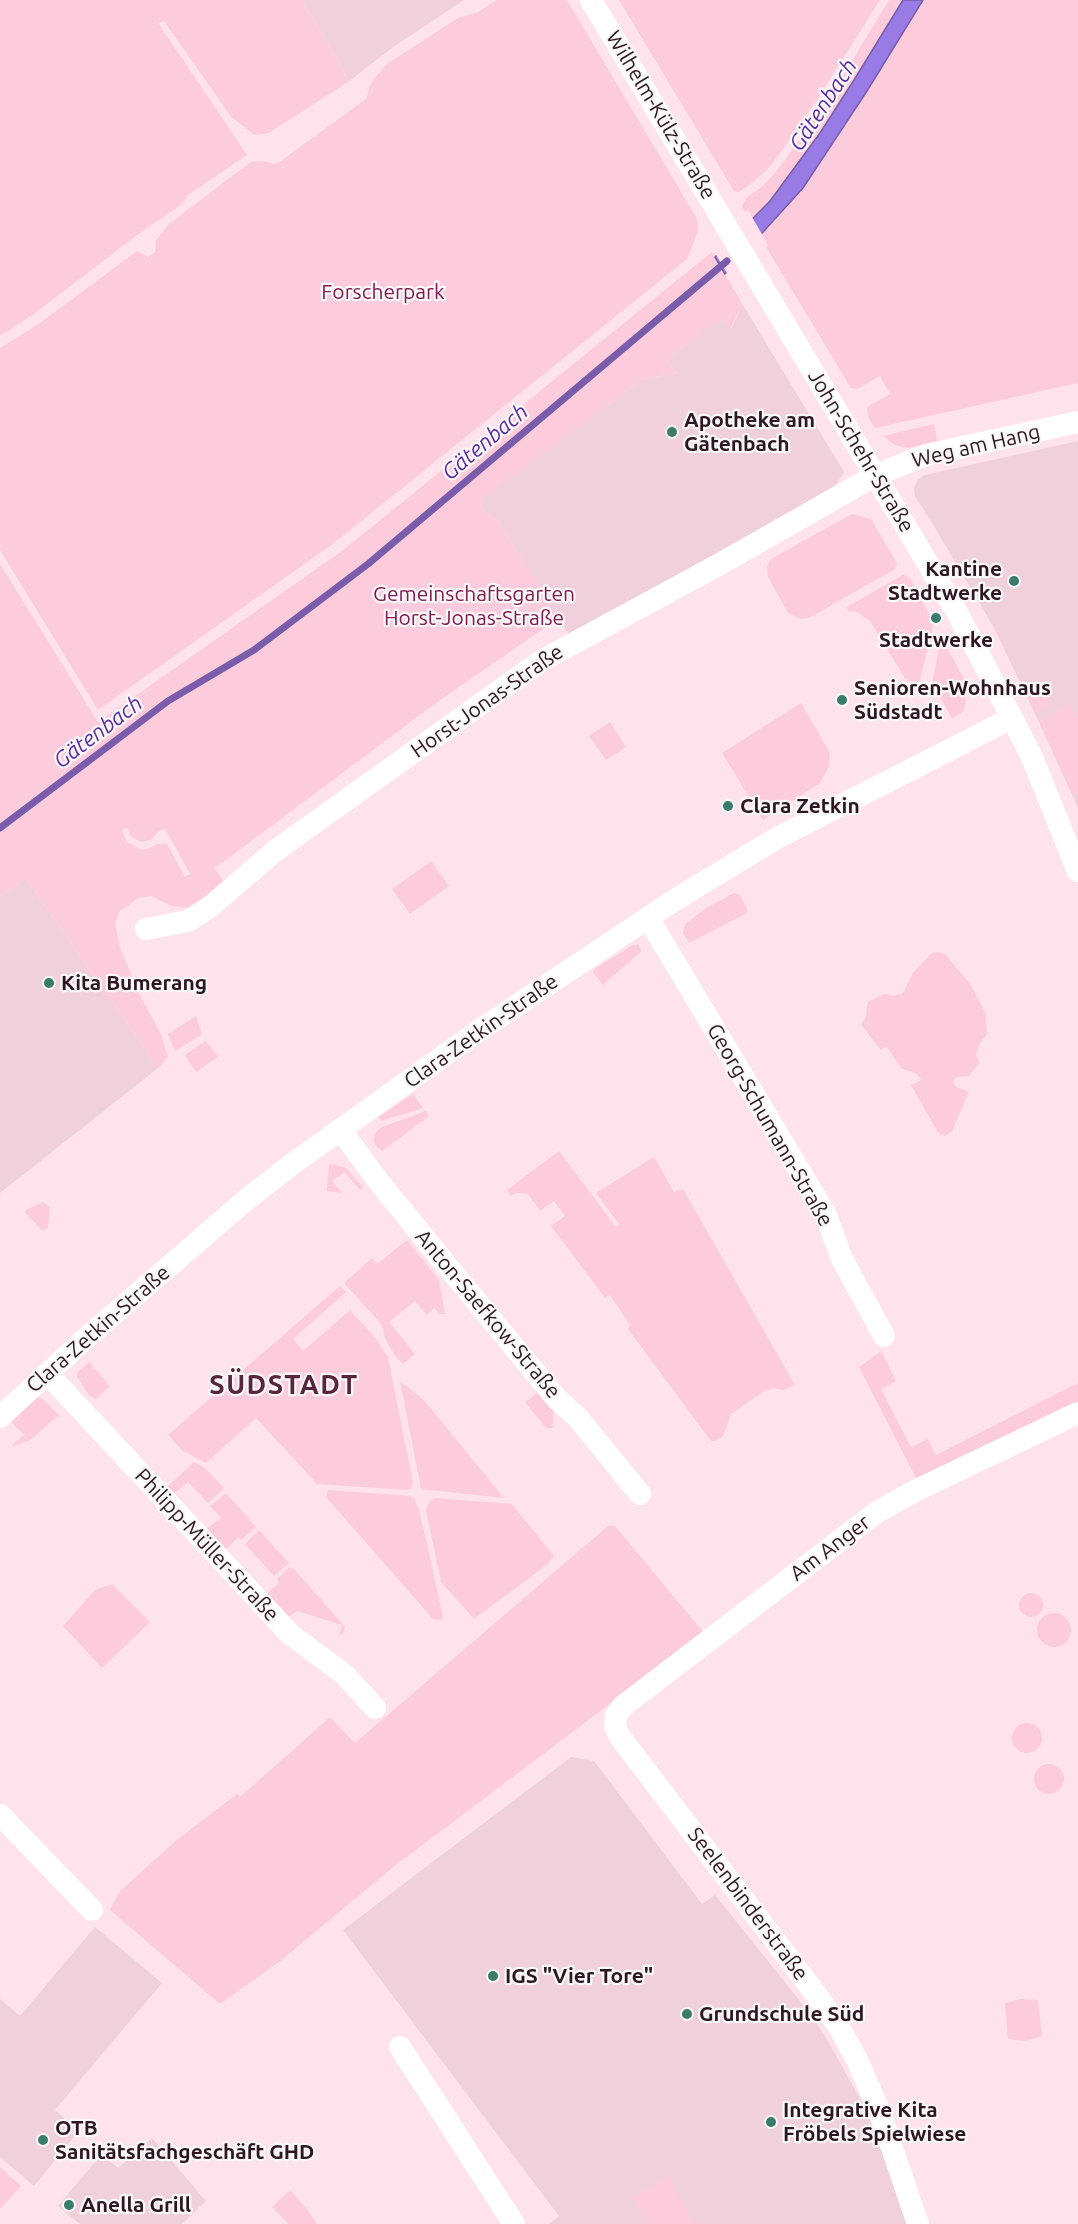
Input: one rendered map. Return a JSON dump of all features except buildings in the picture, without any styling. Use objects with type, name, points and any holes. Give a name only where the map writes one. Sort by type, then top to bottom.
[{"type":"street","name":"Wilhelm-Külz-Straße","points":[[591,0],[730,231]]},
{"type":"street","name":"John-Schehr-Straße","points":[[730,231],[958,614],[1047,791],[1078,871]]},
{"type":"street","name":"Weg am Hang","points":[[876,475],[926,455],[1078,422]]},
{"type":"street","name":"Horst-Jonas-Straße","points":[[146,929],[188,921],[203,911],[275,851],[541,661],[720,564],[876,475]]},
{"type":"street","name":"Clara-Zetkin-Straße","points":[[0,1417],[47,1373],[246,1200],[340,1129],[487,1026],[648,918],[777,838],[1012,718]]},
{"type":"street","name":"Georg-Schumann-Straße","points":[[648,918],[826,1215],[842,1259],[884,1336]]},
{"type":"street","name":"Anton-Saefkow-Straße","points":[[340,1129],[379,1182],[469,1292],[557,1399],[578,1418],[640,1494]]},
{"type":"street","name":"Philipp-Müller-Straße","points":[[47,1373],[290,1634],[345,1675],[375,1708]]},
{"type":"street","name":"Am Anger","points":[[615,1726],[616,1716],[623,1706],[871,1516],[917,1490],[1078,1413]]},
{"type":"street","name":"Seelenbinderstraße","points":[[615,1726],[620,1737],[839,2027],[876,2102],[918,2224]]},
{"type":"street","points":[[0,1815],[93,1910]]},
{"type":"street","points":[[400,2048],[514,2224]]},
{"type":"shaded area","points":[[302,0],[464,0],[396,45],[348,82],[340,63]]},
{"type":"shaded area","points":[[903,0],[923,0],[803,188],[725,274],[715,257],[770,201],[820,133]]},
{"type":"shaded area","points":[[743,305],[844,472],[834,488],[569,635],[499,522],[484,510],[480,500],[643,379],[677,373],[667,360],[722,317],[731,328]]},
{"type":"shaded area","points":[[1078,441],[1078,808],[993,626],[915,496],[914,487],[925,475]]},
{"type":"shaded area","name":"Kita Bumerang","points":[[26,879],[158,1068],[0,1193],[0,897]]},
{"type":"shaded area","points":[[571,1757],[594,1761],[702,1904],[715,1895],[812,2016],[865,2108],[893,2178],[908,2224],[549,2224],[559,2216],[343,1930]]},
{"type":"shaded area","points":[[95,1927],[162,1983],[55,2110],[79,2131],[34,2186],[0,2157],[0,1999],[20,2016]]},
{"type":"shaded area","points":[[152,2138],[206,2201],[182,2224],[80,2224],[58,2206],[95,2162],[104,2156],[118,2168]]},
{"type":"green space","points":[[0,0],[302,0],[340,63],[348,82],[269,133],[255,135],[232,118],[164,21],[158,23],[247,155],[188,195],[182,204],[133,238],[34,314],[0,336]]},
{"type":"green space","name":"Forscherpark","points":[[497,0],[567,0],[696,217],[697,234],[687,259],[334,543],[98,710],[0,550],[0,348],[40,323],[137,251],[148,257],[155,252],[156,240],[169,224],[251,162],[277,164],[367,98],[369,87],[387,64],[458,18],[478,12]]},
{"type":"green space","points":[[619,0],[880,0],[781,152],[767,170],[739,192],[734,191]]},
{"type":"green space","points":[[889,0],[903,0],[820,133],[770,201],[753,219],[748,210],[745,212],[742,206],[747,197],[763,186],[783,163],[846,71]]},
{"type":"green space","points":[[923,0],[1078,0],[1078,383],[875,428],[868,417],[867,407],[890,394],[880,376],[857,389],[851,388],[766,247],[768,245],[761,233],[803,188]]},
{"type":"green space","name":"Gemeinschaftsgarten Horst-Jonas-Straße","points":[[712,252],[743,305],[730,328],[722,318],[667,360],[677,373],[643,379],[481,500],[484,510],[499,522],[559,618],[440,700],[215,868],[224,882],[208,896],[189,908],[172,906],[151,896],[138,898],[119,912],[115,924],[120,947],[137,990],[161,1034],[168,1057],[158,1068],[26,879],[0,897],[0,564],[98,722],[342,551]],"holes":[[[127,828],[131,837],[141,842],[151,840],[158,832],[166,830],[190,874],[185,877],[167,844],[158,844],[142,850],[127,842],[122,830]]]},
{"type":"green space","points":[[934,424],[938,444],[906,448],[895,445],[883,436]]},
{"type":"green space","points":[[852,514],[871,519],[897,563],[895,569],[809,618],[800,619],[788,613],[768,577],[767,567],[771,559]]},
{"type":"green space","points":[[903,575],[909,577],[934,623],[920,680],[915,683],[906,680],[870,621],[857,612],[848,611],[847,607]]},
{"type":"green space","points":[[941,637],[968,686],[964,711],[952,718],[932,683]]},
{"type":"green space","points":[[1038,677],[1049,699],[1049,706],[1036,714],[1026,693]]},
{"type":"green space","points":[[801,703],[830,753],[829,767],[820,783],[763,820],[722,753]]},
{"type":"green space","points":[[1070,703],[1078,720],[1078,795],[1071,792],[1039,722]]},
{"type":"green space","points":[[610,722],[626,747],[606,760],[589,736]]},
{"type":"green space","points":[[431,861],[449,886],[410,914],[392,889]]},
{"type":"green space","points":[[734,893],[740,895],[747,913],[689,943],[683,933],[685,924],[708,907]]},
{"type":"green space","points":[[633,945],[639,945],[641,952],[603,985],[593,972],[596,968]]},
{"type":"green space","points":[[939,952],[946,955],[970,984],[985,1012],[987,1034],[976,1054],[979,1063],[969,1076],[956,1077],[953,1081],[956,1087],[969,1092],[952,1131],[945,1136],[939,1134],[911,1085],[921,1080],[917,1074],[901,1068],[887,1047],[880,1049],[861,1024],[865,1019],[868,1002],[884,994],[894,996],[903,993],[913,973],[932,953]]},
{"type":"green space","points":[[196,1016],[202,1034],[177,1050],[174,1049],[168,1034]]},
{"type":"green space","points":[[206,1041],[218,1057],[196,1072],[185,1055]]},
{"type":"green space","points":[[413,1094],[423,1108],[381,1121],[379,1117]]},
{"type":"green space","points":[[426,1111],[429,1116],[382,1151],[375,1145],[375,1133],[382,1127]]},
{"type":"green space","points":[[559,1151],[616,1227],[619,1224],[596,1193],[654,1157],[674,1192],[683,1189],[795,1385],[783,1390],[774,1388],[766,1390],[731,1414],[723,1436],[716,1441],[711,1441],[628,1329],[630,1325],[610,1295],[605,1298],[551,1226],[565,1216],[554,1201],[540,1211],[528,1194],[516,1193],[511,1196],[507,1190]]},
{"type":"green space","points":[[329,1165],[346,1168],[363,1187],[360,1190],[344,1172],[332,1181],[342,1193],[327,1191]]},
{"type":"green space","points":[[43,1202],[50,1207],[48,1228],[43,1231],[25,1213],[26,1210]]},
{"type":"green space","points":[[407,1240],[439,1280],[445,1314],[440,1314],[434,1308],[427,1315],[415,1301],[389,1322],[415,1354],[403,1364],[395,1356],[385,1338],[382,1325],[344,1283],[372,1258],[377,1264]]},
{"type":"green space","points":[[340,1286],[346,1292],[293,1339],[303,1351],[350,1310],[373,1335],[388,1357],[413,1483],[412,1488],[407,1490],[317,1484],[256,1418],[206,1463],[183,1451],[168,1435]]},
{"type":"green space","points":[[881,1351],[896,1381],[881,1389],[911,1447],[928,1439],[936,1455],[1078,1383],[1078,1403],[919,1484],[859,1367]]},
{"type":"green space","points":[[89,1362],[110,1386],[96,1399],[89,1395],[77,1377],[78,1372]]},
{"type":"green space","points":[[400,1381],[424,1400],[504,1498],[421,1489]]},
{"type":"green space","points":[[541,1390],[553,1404],[553,1428],[546,1428],[525,1402]]},
{"type":"green space","points":[[40,1397],[59,1415],[29,1441],[10,1447],[24,1435],[11,1422],[36,1398]]},
{"type":"green space","points":[[194,1462],[205,1468],[224,1488],[208,1503],[188,1482],[171,1496],[165,1489]]},
{"type":"green space","points":[[328,1490],[414,1498],[430,1557],[442,1620],[433,1619],[326,1497]]},
{"type":"green space","points":[[226,1493],[256,1527],[241,1540],[238,1537],[223,1553],[203,1531],[221,1518],[210,1506]]},
{"type":"green space","points":[[434,1498],[512,1504],[554,1556],[548,1564],[474,1619],[441,1582],[426,1511],[427,1505]]},
{"type":"green space","points":[[608,1526],[615,1526],[704,1633],[397,1864],[279,1962],[220,2004],[110,1910],[120,1891],[179,1838],[237,1794],[240,1797],[330,1717],[355,1743]]},
{"type":"green space","points":[[259,1530],[289,1563],[274,1576],[245,1544]]},
{"type":"green space","points":[[288,1568],[293,1568],[345,1627],[342,1635],[339,1634],[342,1625],[297,1611],[289,1617],[263,1597],[279,1583],[277,1579]]},
{"type":"green space","points":[[112,1584],[150,1622],[102,1668],[63,1626],[95,1590]]},
{"type":"green space","points":[[1031,1593],[1040,1596],[1043,1605],[1040,1614],[1031,1617],[1022,1614],[1019,1605],[1022,1596]]},
{"type":"green space","points":[[1054,1613],[1066,1618],[1071,1630],[1066,1642],[1054,1647],[1042,1642],[1037,1630],[1042,1618]]},
{"type":"green space","points":[[1027,1723],[1037,1728],[1042,1738],[1037,1748],[1027,1753],[1017,1748],[1012,1738],[1017,1728]]},
{"type":"green space","points":[[1049,1764],[1059,1769],[1064,1779],[1059,1789],[1049,1794],[1039,1789],[1034,1779],[1039,1769]]},
{"type":"green space","points":[[1020,1999],[1038,2000],[1042,2036],[1025,2041],[1008,2039],[1005,2003]]},
{"type":"green space","points":[[0,2167],[21,2186],[0,2209]]},
{"type":"green space","points":[[668,2177],[696,2224],[648,2224],[633,2197]]},
{"type":"green space","points":[[290,2190],[317,2224],[289,2224],[272,2207]]},
{"type":"pier","points":[[752,217],[763,236],[728,275],[715,253]]},
{"type":"waterway","name":"Gätenbach","points":[[0,828],[168,701],[254,650],[368,564],[727,261]]},
{"type":"place","name":"Apotheke am Gätenbach","points":[[672,432]]},
{"type":"place","name":"Kantine Stadtwerke","points":[[1014,581]]},
{"type":"place","name":"Stadtwerke","points":[[936,618]]},
{"type":"place","name":"Senioren-Wohnhaus Südstadt","points":[[842,700]]},
{"type":"place","name":"Clara Zetkin","points":[[728,806]]},
{"type":"place","name":"Kita Bumerang","points":[[49,983]]},
{"type":"place","name":"IGS \"Vier Tore\"","points":[[493,1976]]},
{"type":"place","name":"Grundschule Süd","points":[[687,2014]]},
{"type":"place","name":"Integrative Kita Fröbels Spielwiese","points":[[771,2122]]},
{"type":"place","name":"OTB Sanitätsfachgeschäft GHD","points":[[43,2140]]},
{"type":"place","name":"Anella Grill","points":[[69,2205]]},
{"type":"district","name":"SÜDSTADT","points":[[284,1385]]}]
